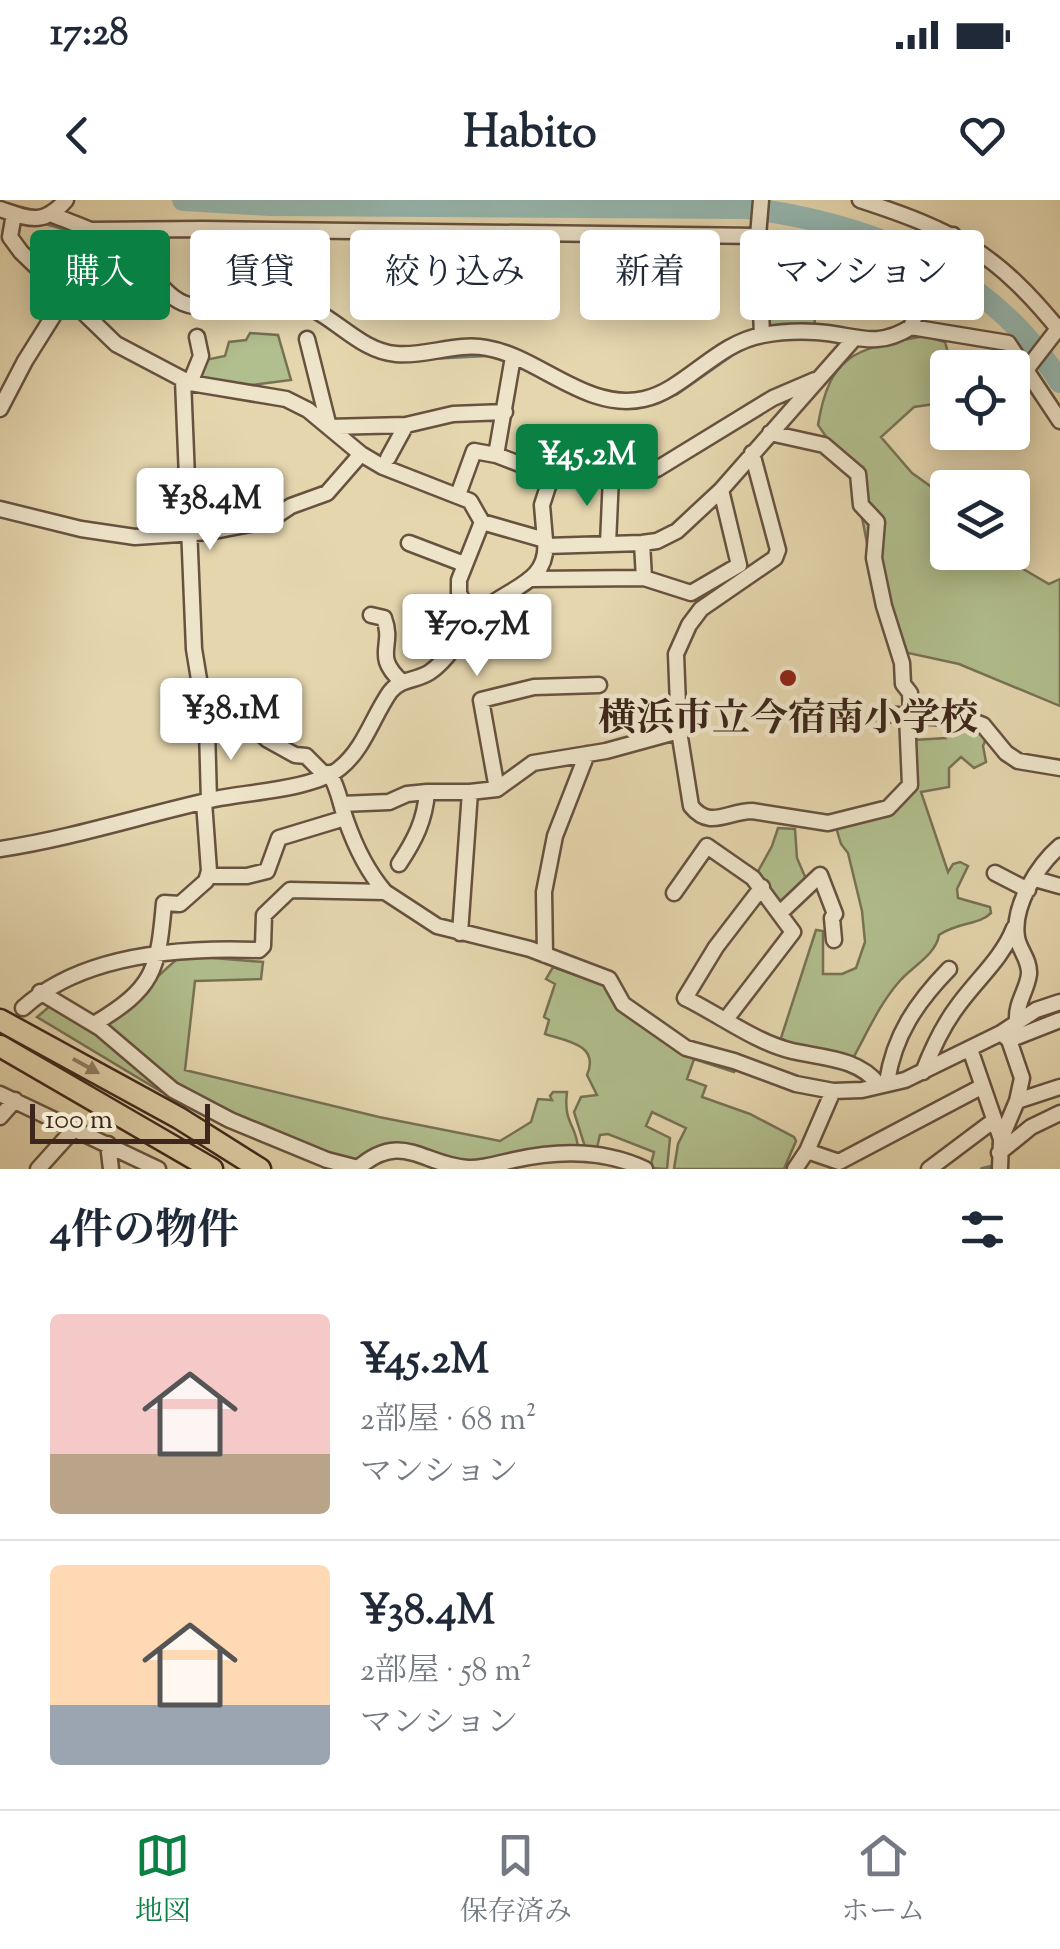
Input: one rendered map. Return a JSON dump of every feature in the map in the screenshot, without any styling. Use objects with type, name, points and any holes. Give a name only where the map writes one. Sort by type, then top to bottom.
[{"type":"highway","points":[[0,1020],[179,1118],[260,1169]]},
{"type":"highway","points":[[0,1046],[212,1169]]},
{"type":"street","points":[[53,215],[66,200]]},
{"type":"street","points":[[758,230],[761,200]]},
{"type":"street","points":[[860,200],[885,204],[936,230]]},
{"type":"street","points":[[30,259],[10,237],[7,212],[30,220],[53,215],[90,230],[106,227],[740,231]]},
{"type":"street","points":[[984,260],[1017,280],[1058,331],[1030,365]]},
{"type":"street","points":[[330,318],[372,347],[396,354],[488,348],[612,400],[642,400],[667,390],[701,364],[736,344],[762,335],[818,332],[853,340],[897,336],[912,328],[1008,343],[1013,350]]},
{"type":"street","points":[[0,409],[24,361],[51,320]]},
{"type":"street","points":[[93,320],[116,344],[187,381],[286,399],[308,410],[384,468],[470,501],[482,522],[546,543],[642,543],[677,531],[721,490],[853,340]]},
{"type":"street","points":[[94,1024],[122,1007],[146,982],[160,955],[164,903],[180,904],[208,876],[206,802],[210,753],[194,649],[187,535],[187,381],[201,356],[199,320]]},
{"type":"street","points":[[761,320],[762,335]]},
{"type":"street","points":[[912,328],[915,320]]},
{"type":"street","points":[[307,339],[329,426]]},
{"type":"street","points":[[496,455],[512,358]]},
{"type":"street","points":[[1030,376],[1060,421]]},
{"type":"street","points":[[458,495],[474,450],[551,477],[658,470],[773,398],[815,380]]},
{"type":"street","points":[[329,426],[406,425],[453,414],[505,412]]},
{"type":"street","points":[[388,458],[406,425]]},
{"type":"street","points":[[752,453],[778,550],[775,558],[701,609],[676,654],[679,731],[691,806],[706,818],[718,820],[732,820],[741,811],[752,811],[828,823],[888,808],[910,785],[910,694],[903,684],[902,663],[874,558],[877,522],[861,505],[858,474],[824,445],[770,433]]},
{"type":"street","points":[[0,509],[80,529],[135,537],[187,535],[270,520],[291,506],[328,493],[361,454]]},
{"type":"street","points":[[608,544],[611,476]]},
{"type":"street","points":[[0,849],[92,832],[332,775],[370,730],[392,690],[433,670],[486,608],[531,580],[543,564],[546,543],[542,505],[551,477]]},
{"type":"street","points":[[531,580],[644,578],[691,594],[738,565],[721,490]]},
{"type":"street","points":[[476,659],[473,623],[459,593],[464,564],[482,522]]},
{"type":"street","points":[[408,543],[464,564]]},
{"type":"street","points":[[642,543],[644,578]]},
{"type":"street","points":[[372,615],[384,618],[388,670],[402,682]]},
{"type":"street","points":[[496,789],[481,700],[534,687],[600,685]]},
{"type":"street","points":[[201,689],[216,695],[268,740],[306,756],[332,775],[367,869],[385,892],[437,926],[545,955],[609,979],[624,1004],[686,1048],[734,1060],[796,1084],[833,1091],[905,1080],[970,1049],[1060,1020]]},
{"type":"street","points":[[881,714],[967,719],[991,732],[1018,761],[1060,768]]},
{"type":"street","points":[[208,876],[247,876],[267,871],[280,838],[343,811],[389,802],[407,794],[496,789],[533,763],[679,731]]},
{"type":"street","points":[[545,955],[544,892],[555,836],[587,754]]},
{"type":"street","points":[[399,864],[416,840],[427,792]]},
{"type":"street","points":[[460,933],[470,792]]},
{"type":"street","points":[[674,893],[707,846],[726,853],[762,888],[793,932],[726,1018]]},
{"type":"street","points":[[923,1072],[936,1039],[958,1004],[1008,942],[1032,884],[1060,846]]},
{"type":"street","points":[[995,873],[1032,884],[1060,886]]},
{"type":"street","points":[[781,912],[820,875],[835,914],[834,940]]},
{"type":"street","points":[[762,888],[716,947],[685,998],[787,1050],[850,1063],[883,1083]]},
{"type":"street","points":[[24,1008],[40,992],[78,971],[203,948],[259,950],[263,946],[264,915],[290,890],[385,892]]},
{"type":"street","points":[[1016,923],[1018,944],[1029,975],[1016,1007],[1017,1020]]},
{"type":"street","points":[[883,1083],[899,1037],[917,1002],[949,969]]},
{"type":"street","points":[[40,992],[94,1024],[173,1090],[230,1120],[327,1160],[358,1168],[368,1160],[402,1150],[468,1168],[551,1152],[644,1169]]},
{"type":"street","points":[[1005,1037],[1017,1020],[1060,1002]]},
{"type":"street","points":[[1000,1154],[1022,1078],[1005,1037]]},
{"type":"street","points":[[970,1049],[994,1121],[1000,1154]]},
{"type":"street","points":[[807,1152],[841,1166],[981,1087]]},
{"type":"street","points":[[1017,1101],[1060,1087]]},
{"type":"street","points":[[795,1169],[807,1152],[833,1091]]},
{"type":"street","points":[[0,1094],[158,1169]]},
{"type":"street","points":[[0,1117],[15,1100]]},
{"type":"street","points":[[1000,1154],[1031,1126],[1060,1113]]},
{"type":"street","points":[[929,1169],[994,1121]]},
{"type":"street","points":[[38,1169],[74,1128]]},
{"type":"street","points":[[108,1144],[111,1169]]},
{"type":"street","points":[[546,1169],[551,1152]]},
{"type":"green space","points":[[815,320],[815,327],[771,328],[768,323]]},
{"type":"green space","points":[[250,333],[278,335],[291,380],[252,385],[251,390],[198,381],[205,360],[225,356],[229,342],[246,340]]},
{"type":"green space","points":[[924,336],[945,342],[947,350],[930,350],[930,405],[914,407],[881,437],[912,473],[930,486],[930,570],[1025,570],[1049,584],[1060,579],[1060,706],[959,664],[908,653],[881,614],[854,477],[818,425],[823,400],[839,368],[865,350]]},
{"type":"green space","points":[[948,720],[968,723],[988,734],[983,746],[986,762],[974,768],[961,757],[949,768],[949,787],[921,792],[948,872],[953,864],[968,866],[957,889],[958,898],[990,907],[991,913],[939,935],[928,955],[891,992],[852,1060],[795,1046],[781,1038],[816,930],[823,931],[823,974],[842,974],[856,968],[865,942],[848,853],[835,824],[889,815],[915,789],[914,740],[946,738]]},
{"type":"green space","points":[[778,828],[795,829],[797,858],[806,879],[780,906],[756,875]]},
{"type":"green space","points":[[177,959],[263,962],[261,979],[195,981],[185,1070],[379,1117],[500,1141],[531,1122],[538,1099],[552,1100],[553,1092],[567,1092],[568,1118],[578,1149],[465,1164],[417,1147],[357,1163],[345,1162],[175,1087],[103,1026]]},
{"type":"green space","points":[[553,967],[575,975],[577,969],[604,981],[639,1023],[739,1065],[734,1072],[694,1059],[687,1079],[706,1086],[702,1097],[750,1114],[794,1137],[796,1141],[784,1169],[674,1169],[678,1144],[686,1128],[652,1112],[646,1126],[670,1138],[667,1169],[650,1168],[654,1152],[608,1134],[600,1135],[596,1152],[586,1150],[574,1112],[581,1097],[597,1095],[587,1075],[590,1065],[585,1051],[545,1034],[549,1020],[544,1017],[555,984],[546,979]]},
{"type":"green space","points":[[50,1006],[89,1028],[180,1103],[37,1017]]},
{"type":"waterway","points":[[183,200],[270,205],[748,208],[795,216],[884,241],[964,283],[1032,343],[1060,382]]},
{"type":"waterway","points":[[44,223],[65,230]]},
{"type":"waterway","points":[[651,404],[676,394],[736,352]]},
{"type":"waterway","points":[[436,358],[491,355]]},
{"type":"waterway","points":[[982,1169],[990,1167]]},
{"type":"place","name":"横浜市立今宿南小学校","points":[[788,678]]}]
